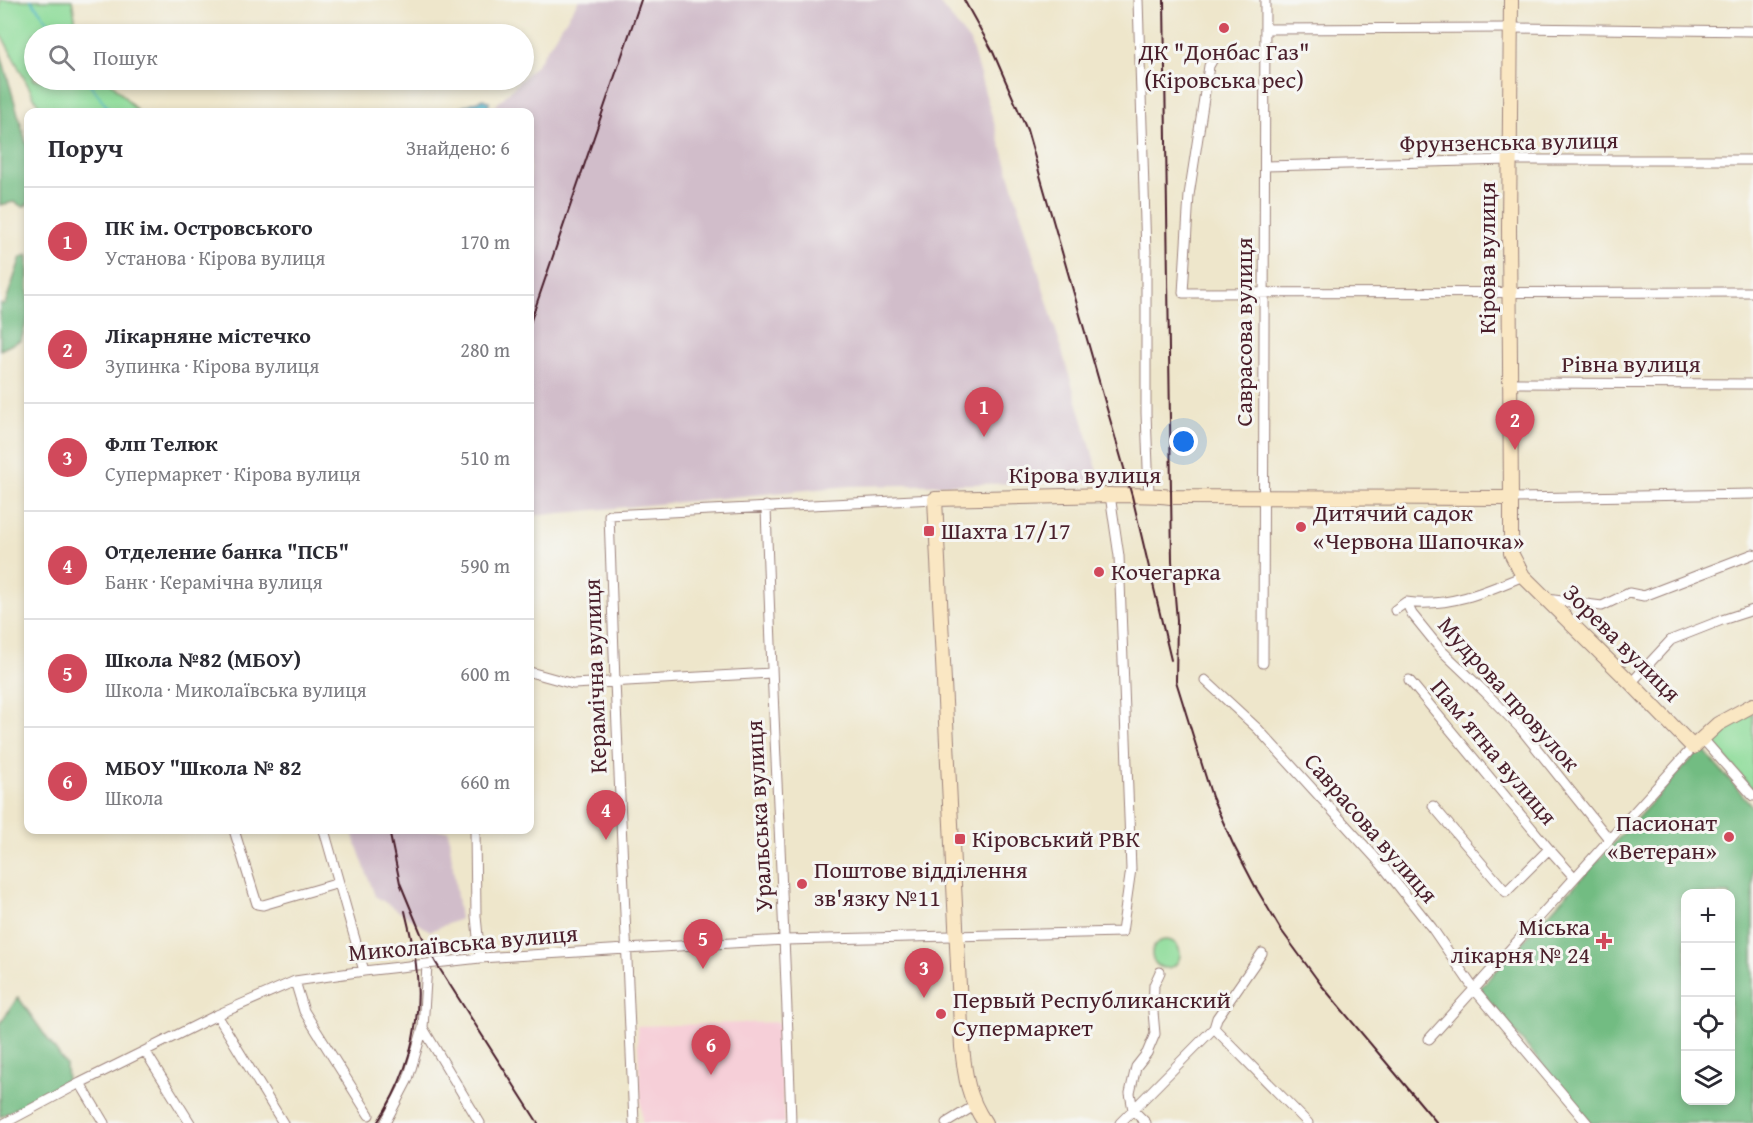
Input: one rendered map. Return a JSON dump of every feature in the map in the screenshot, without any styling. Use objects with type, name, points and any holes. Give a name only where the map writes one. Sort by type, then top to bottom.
[{"type":"main road","name":"Кірова вулиця","points":[[935,499],[1149,494],[1170,497],[1511,498],[1509,292],[1511,0]]},
{"type":"main road","name":"Зорева вулиця","points":[[1511,498],[1511,553],[1523,576],[1631,683],[1697,743]]},
{"type":"main road","points":[[935,499],[965,1080],[974,1106],[985,1123]]},
{"type":"main road","points":[[1697,743],[1718,724],[1753,705]]},
{"type":"street","points":[[1138,0],[1146,253],[1146,413],[1149,494]]},
{"type":"street","name":"Саврасова вулиця","points":[[1263,663],[1265,0]]},
{"type":"street","points":[[1266,29],[1510,28],[1753,31]]},
{"type":"street","points":[[1213,59],[1209,66],[1189,195],[1183,293],[1753,292]]},
{"type":"street","name":"Фрунзенська вулиця","points":[[1265,166],[1510,160],[1753,160]]},
{"type":"street","name":"Рівна вулиця","points":[[1510,383],[1753,384]]},
{"type":"street","points":[[1511,498],[1753,494]]},
{"type":"street","name":"Миколаївська вулиця","points":[[5,1123],[145,1051],[295,981],[480,958],[626,949],[786,940],[1122,932],[1131,869],[1119,556],[1110,495]]},
{"type":"street","points":[[766,506],[935,499]]},
{"type":"street","name":"Керамічна вулиця","points":[[634,1123],[609,515],[766,506]]},
{"type":"street","name":"Уральська вулиця","points":[[766,506],[771,673],[786,940],[791,1123]]},
{"type":"street","points":[[1546,599],[1602,606],[1629,592],[1644,597],[1753,554]]},
{"type":"street","points":[[1395,610],[1406,602],[1423,604],[1473,597],[1523,576]]},
{"type":"street","name":"Мудрова провулок","points":[[1406,602],[1412,615],[1442,651],[1521,729],[1609,839]]},
{"type":"street","points":[[1631,683],[1671,640],[1753,610]]},
{"type":"street","points":[[534,673],[573,684],[771,673]]},
{"type":"street","name":"Саврасова вулиця","points":[[1205,680],[1258,729],[1381,864],[1432,928],[1474,989],[1587,1123]]},
{"type":"street","name":"Пам’ятна вулиця","points":[[1408,680],[1574,877]]},
{"type":"street","points":[[1429,1039],[1697,743],[1753,796]]},
{"type":"street","name":"Пам’ятна вулиця","points":[[1433,806],[1506,892],[1549,849]]},
{"type":"street","points":[[235,834],[257,904],[263,905],[339,883]]},
{"type":"street","points":[[325,834],[364,971]]},
{"type":"street","points":[[475,834],[476,916],[480,958]]},
{"type":"street","points":[[1120,1123],[1214,1028],[1217,1018],[1262,953]]},
{"type":"street","points":[[385,1123],[408,1079],[423,1028],[427,964]]},
{"type":"street","points":[[1146,1123],[1133,1110],[1130,1092],[1136,1068],[1147,1053],[1155,1034],[1154,986],[1160,972]]},
{"type":"street","points":[[295,981],[304,1011],[369,1115]]},
{"type":"street","points":[[217,1016],[283,1123]]},
{"type":"street","points":[[423,1028],[480,1123]]},
{"type":"street","points":[[1214,1028],[1308,1123]]},
{"type":"street","points":[[145,1051],[190,1123]]},
{"type":"street","points":[[80,1083],[104,1123]]},
{"type":"street","points":[[946,1123],[974,1106]]},
{"type":"shaded area","points":[[579,0],[937,0],[970,42],[1101,482],[850,486],[534,516],[534,108],[493,108],[511,90],[534,90],[534,67]]},
{"type":"shaded area","points":[[352,834],[449,834],[460,919],[430,931],[375,896]]},
{"type":"shaded area","points":[[780,1022],[784,1123],[642,1123],[637,1026]]},
{"type":"green space","points":[[0,0],[72,0],[76,24],[24,24],[24,78],[0,32]]},
{"type":"green space","points":[[0,51],[24,135],[24,206],[14,202],[0,205]]},
{"type":"green space","points":[[30,90],[118,90],[134,108],[40,108]]},
{"type":"green space","points":[[24,256],[24,331],[21,340],[0,350],[0,304],[5,304],[21,257]]},
{"type":"green space","points":[[1753,713],[1753,790],[1712,742],[1734,721]]},
{"type":"green space","name":"Міська лікарня № 24","points":[[1702,748],[1753,807],[1753,1123],[1591,1123],[1479,989]]},
{"type":"green space","points":[[1166,940],[1176,944],[1180,954],[1176,964],[1166,968],[1156,964],[1152,954],[1156,944]]},
{"type":"green space","points":[[18,997],[66,1065],[67,1081],[0,1117],[0,1024]]},
{"type":"water","points":[[483,99],[489,102],[488,108],[459,108]]},
{"type":"waterway","points":[[31,0],[50,24]]},
{"type":"waterway","points":[[94,90],[108,108]]},
{"type":"railway","points":[[534,311],[641,0]]},
{"type":"railway","points":[[964,0],[993,52],[1027,130],[1132,496],[1171,660]]},
{"type":"railway","points":[[1164,0],[1172,561],[1177,620],[1176,681],[1212,797],[1256,888],[1281,930],[1322,986],[1437,1123]]},
{"type":"railway","points":[[390,834],[400,883],[422,936],[436,963],[538,1123]]},
{"type":"railway","points":[[377,1123],[405,1067],[415,1028],[418,986],[413,945],[405,911]]},
{"type":"place","name":"ДК \"Донбас Газ\" (Кіровська рес)","points":[[1224,28]]},
{"type":"place","name":"ПК ім. Островського","points":[[984,437]]},
{"type":"place","name":"Лікарняне містечко","points":[[1515,450]]},
{"type":"place","name":"Дитячий садок «Червона Шапочка»","points":[[1301,527]]},
{"type":"place","name":"Шахта 17/17","points":[[929,531]]},
{"type":"place","name":"Кочегарка","points":[[1099,572]]},
{"type":"place","name":"Пасионат «Ветеран»","points":[[1729,837]]},
{"type":"place","name":"Кіровський РВК","points":[[960,839]]},
{"type":"place","name":"Отделение банка \"ПСБ\"","points":[[606,840]]},
{"type":"place","name":"Поштове відділення зв'язку №11","points":[[802,884]]},
{"type":"place","name":"Міська лікарня № 24","points":[[1604,941]]},
{"type":"place","name":"Школа №82 (МБОУ)","points":[[703,969]]},
{"type":"place","name":"Флп Телюк","points":[[924,998]]},
{"type":"place","name":"Первый Республиканский Супермаркет","points":[[941,1014]]},
{"type":"place","name":"МБОУ \"Школа № 82","points":[[711,1075]]}]
